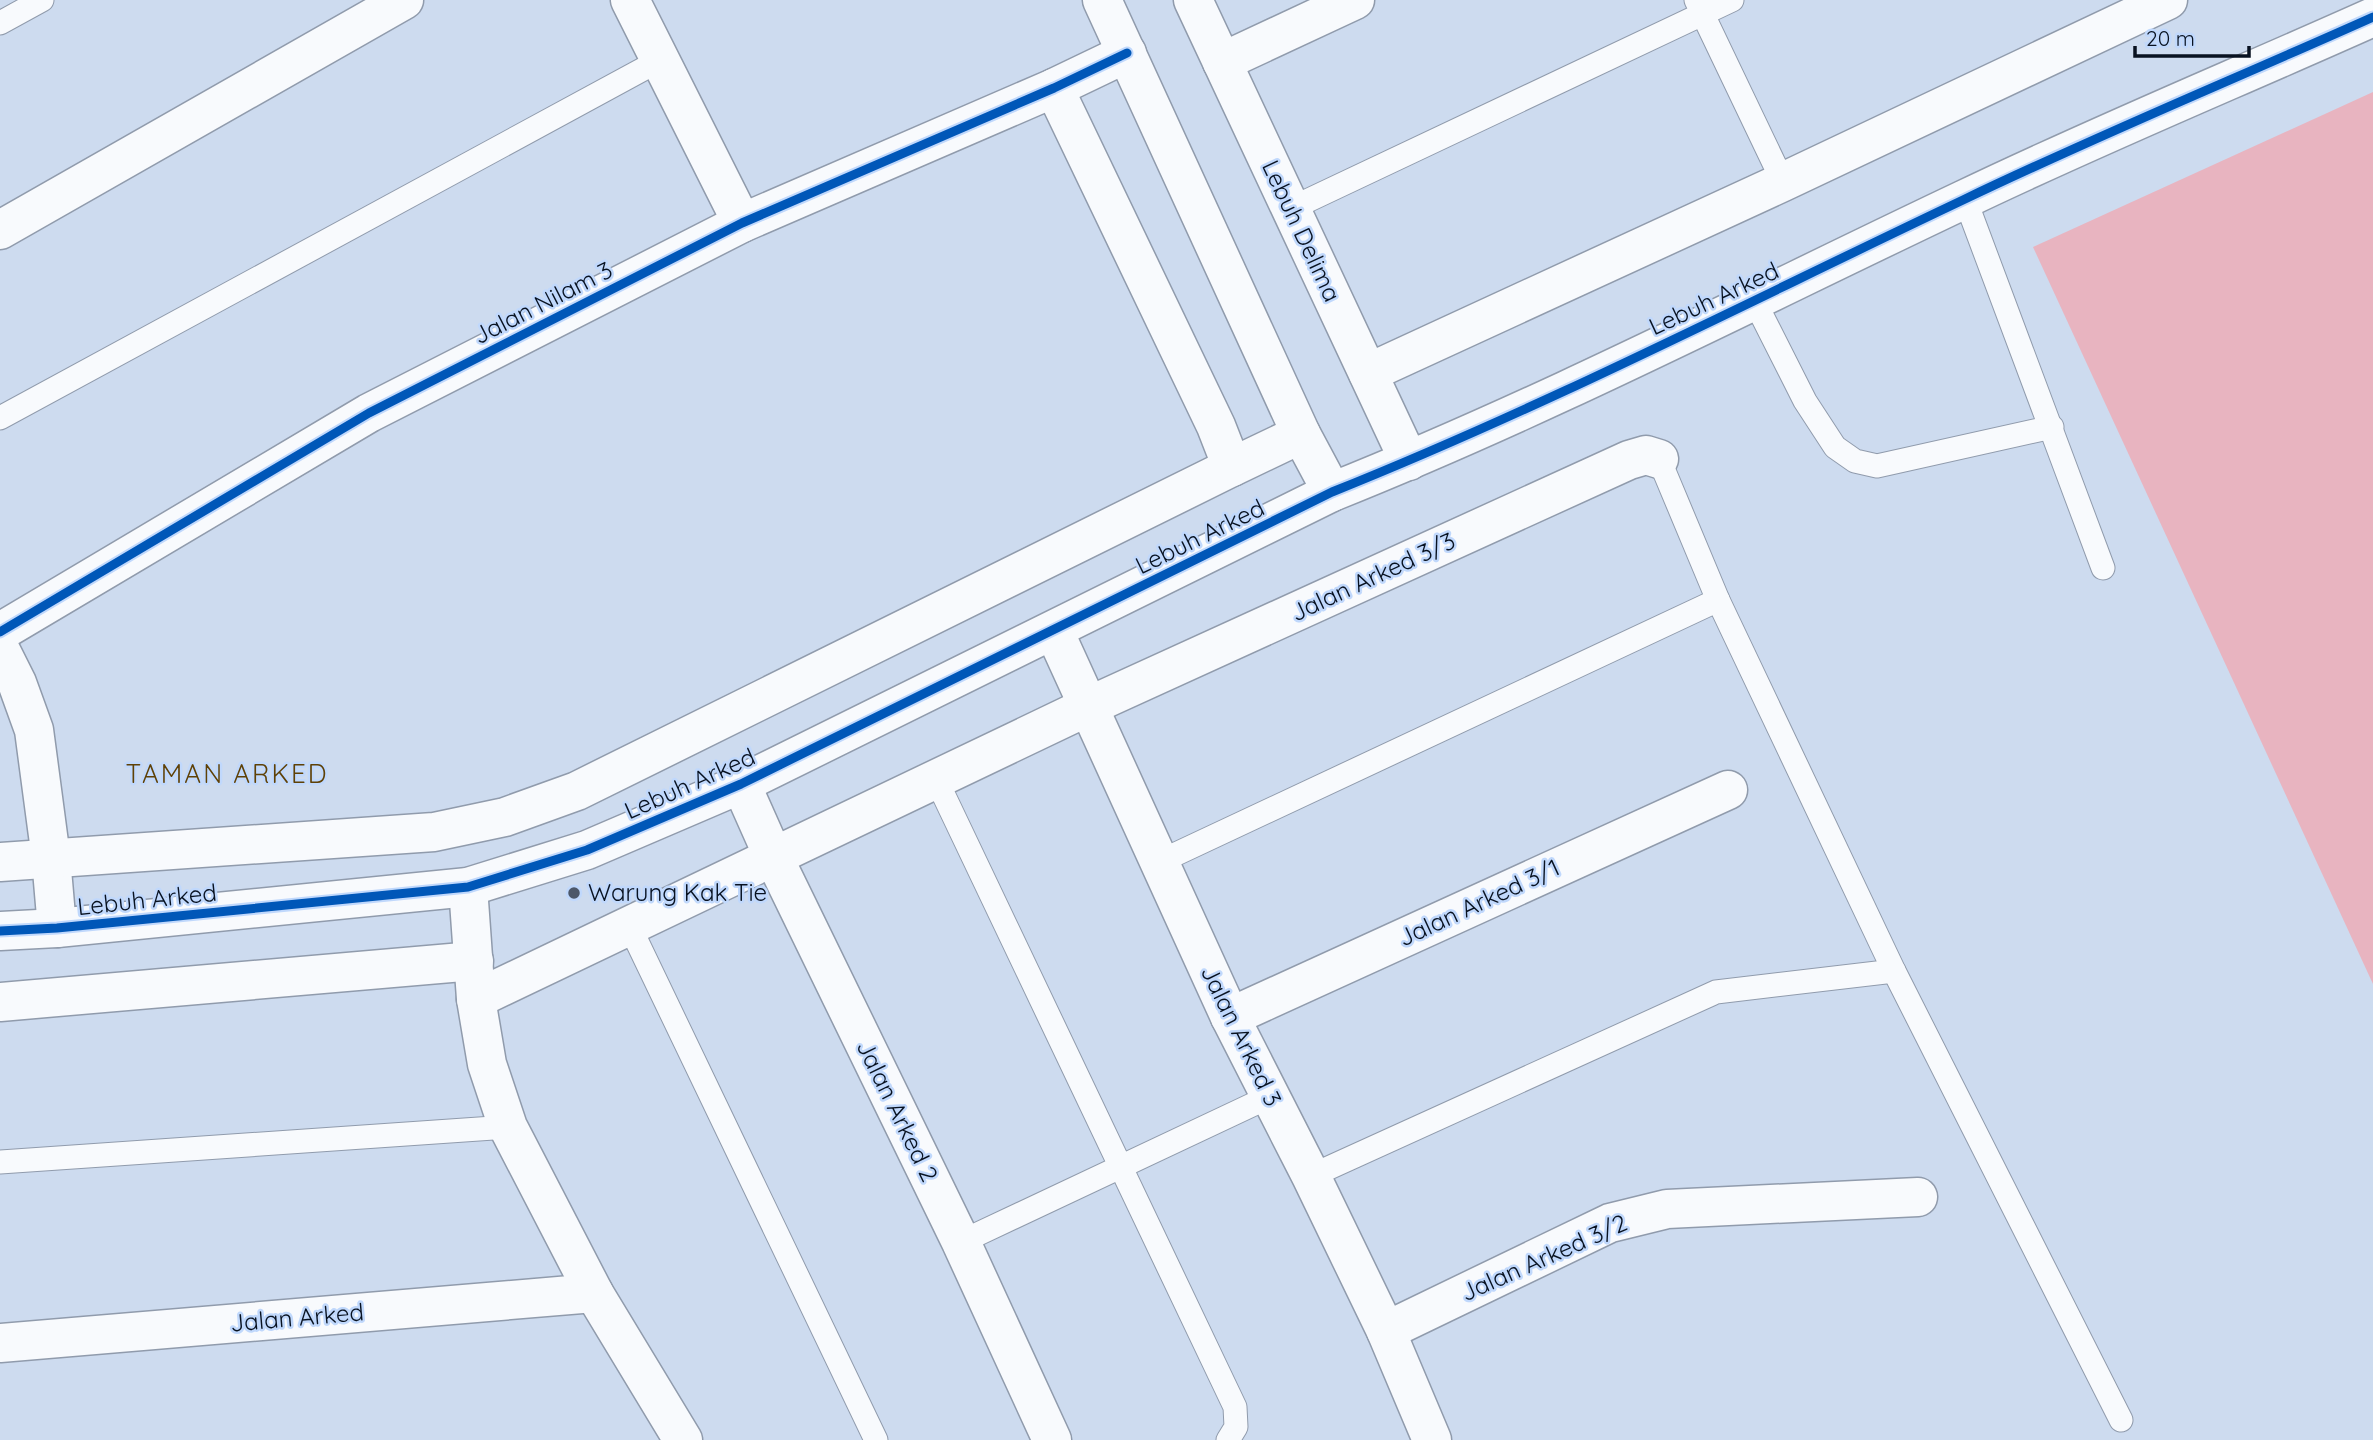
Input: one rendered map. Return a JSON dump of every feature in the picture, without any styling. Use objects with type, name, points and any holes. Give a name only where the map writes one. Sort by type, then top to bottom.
[{"type":"street","points":[[0,230],[404,0]]},
{"type":"street","points":[[630,0],[742,223]]},
{"type":"street","points":[[1101,0],[1301,434],[1332,492]]},
{"type":"street","name":"Lebuh Delima","points":[[1194,0],[1409,461]]},
{"type":"street","points":[[1222,62],[1355,0]]},
{"type":"street","points":[[1368,373],[1783,182],[2168,0]]},
{"type":"street","name":"Lebuh Arked","points":[[0,931],[57,928],[468,887],[587,850],[741,784],[1332,492],[1409,461],[1755,302],[1965,199],[2373,17]]},
{"type":"street","name":"Jalan Nilam 3","points":[[0,632],[369,413],[742,223],[1054,88],[1127,52]]},
{"type":"street","points":[[1054,88],[1216,426],[1231,467]]},
{"type":"street","points":[[0,862],[434,832],[505,817],[577,791],[1301,434]]},
{"type":"street","name":"Jalan Arked 3/3","points":[[476,999],[1089,706],[1629,460],[1646,455],[1659,459]]},
{"type":"street","name":"Jalan Arked 3","points":[[1054,631],[1230,1017],[1386,1331],[1432,1440]]},
{"type":"street","points":[[0,649],[17,683],[34,730],[51,858],[57,928]]},
{"type":"street","name":"Jalan Arked 2","points":[[741,784],[773,856],[961,1242],[1052,1440]]},
{"type":"street","name":"Jalan Arked 3/1","points":[[1230,1017],[1728,790]]},
{"type":"street","points":[[468,887],[476,999],[487,1064],[508,1127],[594,1293],[683,1440]]},
{"type":"street","points":[[0,1002],[474,961]]},
{"type":"street","name":"Jalan Arked 3/2","points":[[1386,1331],[1610,1223],[1633,1217],[1667,1209],[1917,1197]]},
{"type":"street","name":"Jalan Arked","points":[[0,1343],[594,1293]]},
{"type":"lane","points":[[0,23],[42,0]]},
{"type":"lane","points":[[1290,209],[1700,7],[1732,0]]},
{"type":"lane","points":[[1700,7],[1783,182]]},
{"type":"lane","points":[[0,418],[660,60]]},
{"type":"lane","points":[[1965,199],[2103,568]]},
{"type":"lane","points":[[1755,302],[1805,401],[1835,447],[1855,461],[1877,466],[2052,427]]},
{"type":"lane","points":[[1659,459],[1718,600],[1894,971],[2121,1420]]},
{"type":"lane","points":[[1159,862],[1718,600]]},
{"type":"lane","points":[[936,779],[1235,1407],[1236,1427],[1228,1440]]},
{"type":"lane","points":[[629,925],[876,1440]]},
{"type":"lane","points":[[1311,1176],[1716,992],[1894,971]]},
{"type":"lane","points":[[961,1242],[1270,1096]]},
{"type":"lane","points":[[0,1162],[508,1127]]},
{"type":"shaded area","points":[[2373,92],[2373,984],[2033,247]]},
{"type":"cycle path","points":[[0,931],[57,928],[468,887],[587,850],[741,784],[1332,492],[1571,388],[1963,200],[2373,17]]},
{"type":"cycle path","points":[[0,632],[369,413],[742,223],[1054,88],[1127,53]]},
{"type":"place","name":"Warung Kak Tie","points":[[574,893]]},
{"type":"district","name":"TAMAN ARKED","points":[[227,774]]}]
